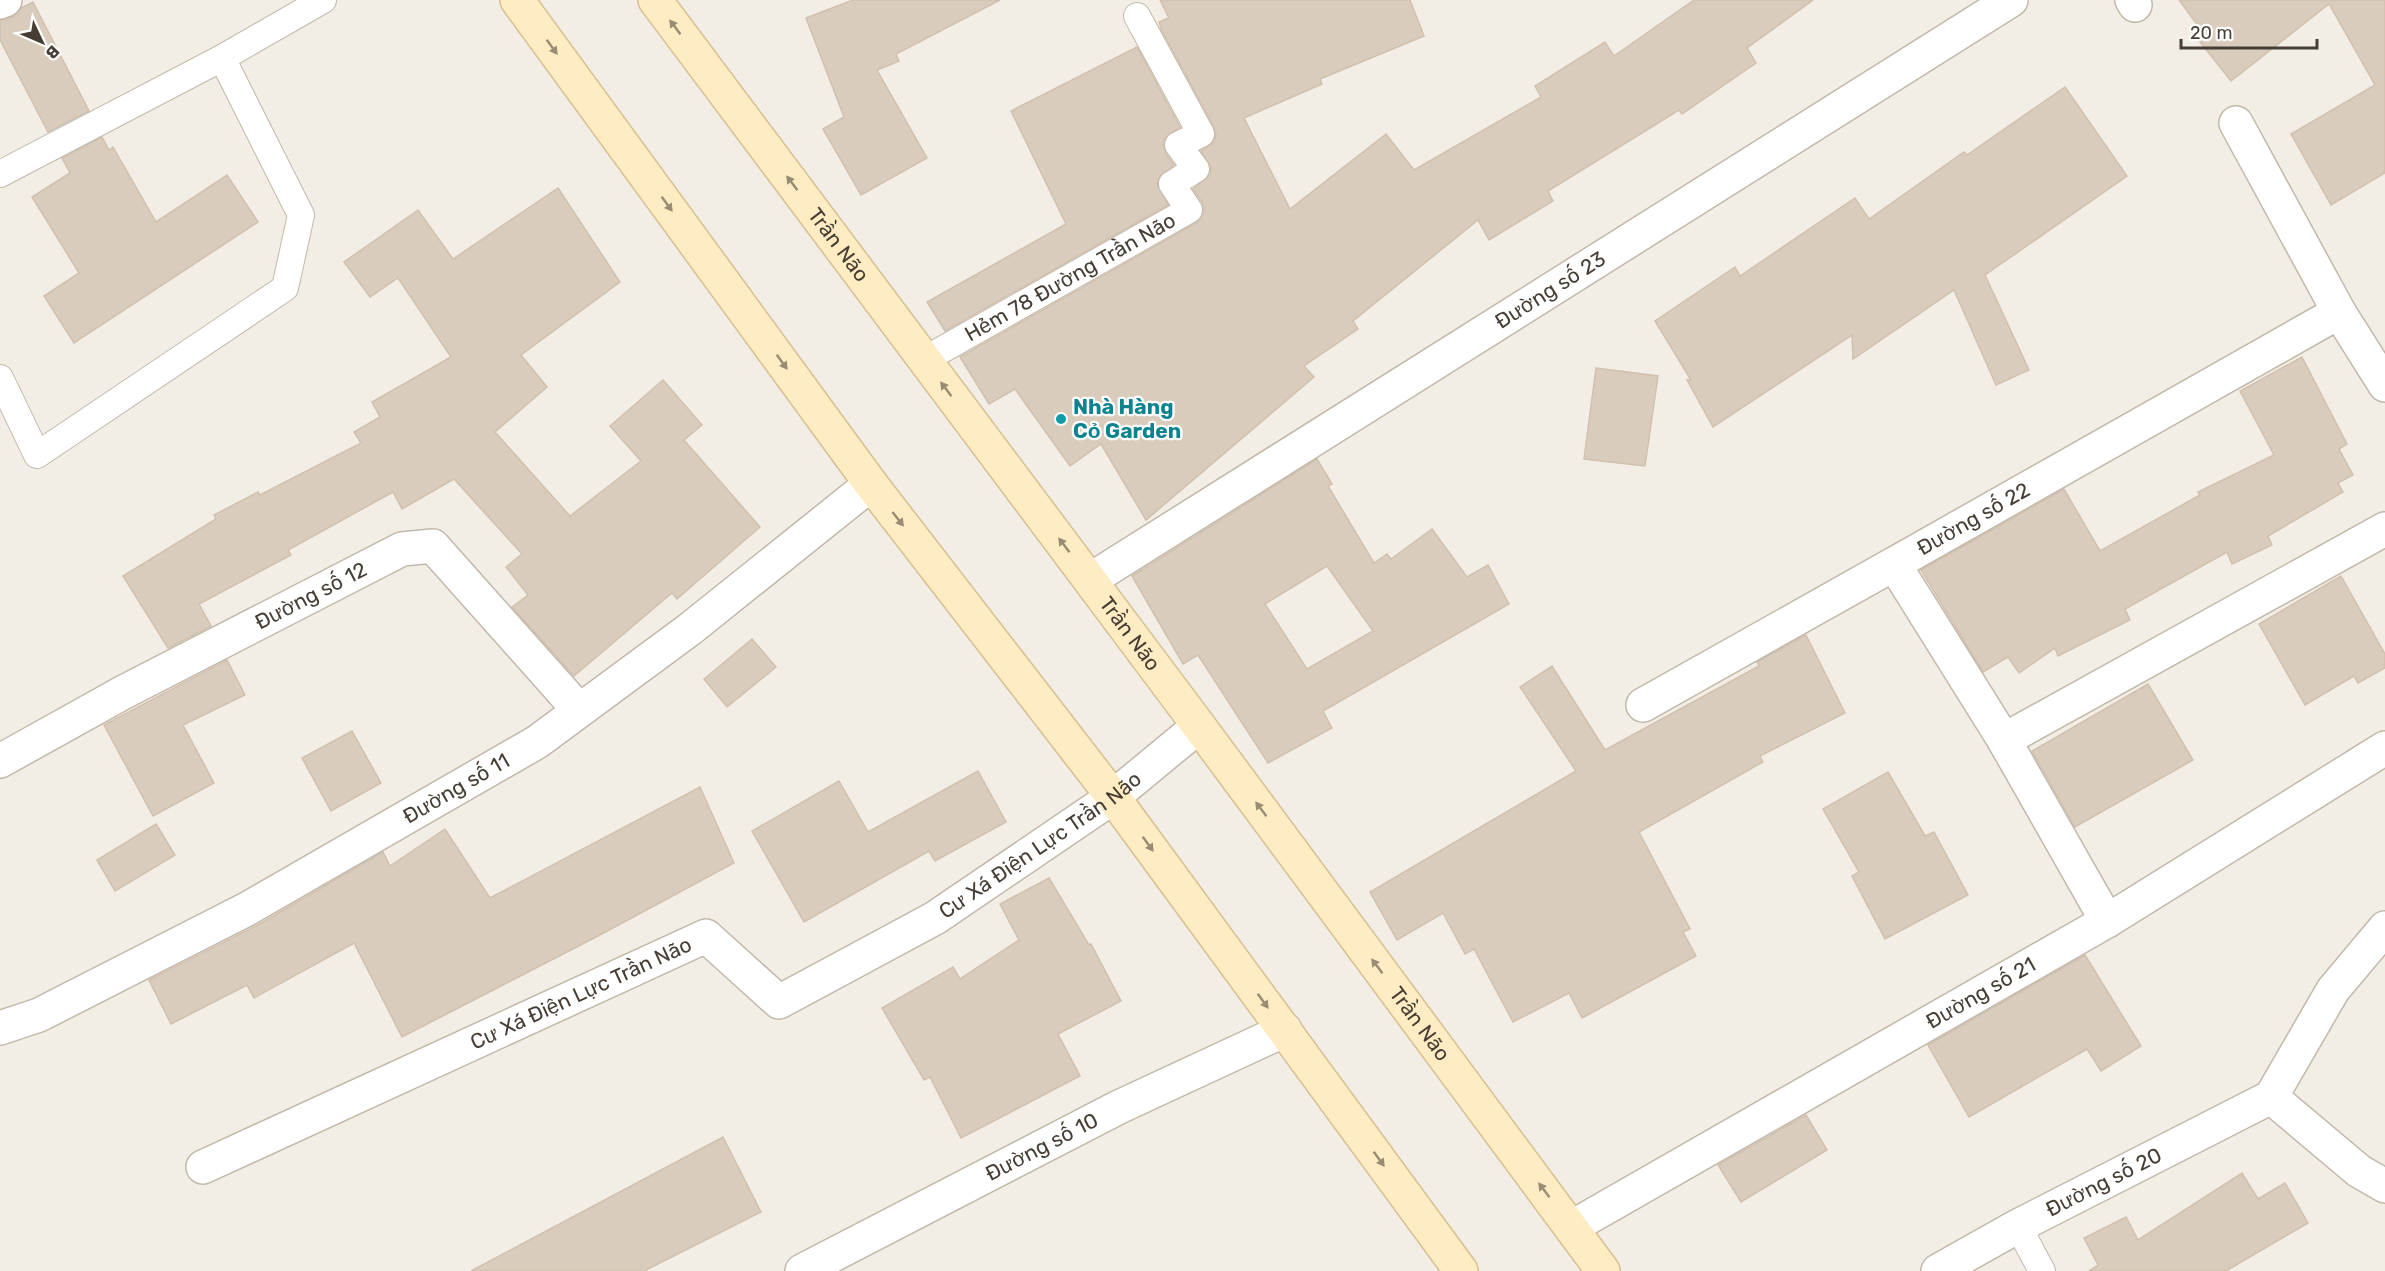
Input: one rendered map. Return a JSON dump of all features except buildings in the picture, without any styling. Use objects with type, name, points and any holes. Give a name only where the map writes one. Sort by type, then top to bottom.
[{"type":"main road","points":[[517,0],[871,484],[1113,797],[1461,1271]]},
{"type":"main road","name":"Trần Não","points":[[655,0],[1199,726],[1603,1271]]},
{"type":"street","points":[[0,3],[5,0]]},
{"type":"street","name":"Đường số 23","points":[[1090,580],[2011,0]]},
{"type":"street","points":[[2236,123],[2339,312],[2385,385]]},
{"type":"street","name":"Đường số 22","points":[[2107,921],[2004,740],[1894,564],[2339,312]]},
{"type":"street","name":"Đường số 11","points":[[0,1028],[39,1015],[60,1005],[247,909],[537,742],[690,629],[871,484]]},
{"type":"street","points":[[2004,740],[2385,529]]},
{"type":"street","name":"Đường số 12","points":[[0,761],[124,692],[402,549],[434,546],[579,710]]},
{"type":"street","points":[[1642,705],[1894,564]]},
{"type":"street","name":"Cư Xá Điện Lực Trần Não","points":[[203,1167],[706,936],[779,1002],[935,918],[1113,797],[1199,726]]},
{"type":"street","name":"Đường số 21","points":[[1572,1227],[2107,921],[2385,748]]},
{"type":"street","points":[[2385,928],[2333,990],[2271,1097],[2359,1171],[2385,1186]]},
{"type":"street","name":"Đường số 10","points":[[802,1271],[1119,1107],[1285,1030]]},
{"type":"street","name":"Đường số 20","points":[[1938,1271],[2019,1226],[2271,1097]]},
{"type":"lane","points":[[0,174],[222,58],[322,0]]},
{"type":"lane","name":"Hẻm 78 Đường Trần Não","points":[[924,360],[1188,210],[1172,184],[1196,169],[1178,145],[1201,134],[1137,16]]},
{"type":"lane","points":[[0,378],[37,455],[285,288],[301,215],[222,58]]},
{"type":"lane","points":[[2019,1226],[2043,1271]]},
{"type":"place","name":"Nhà Hàng Cỏ Garden","points":[[1061,419]]}]
